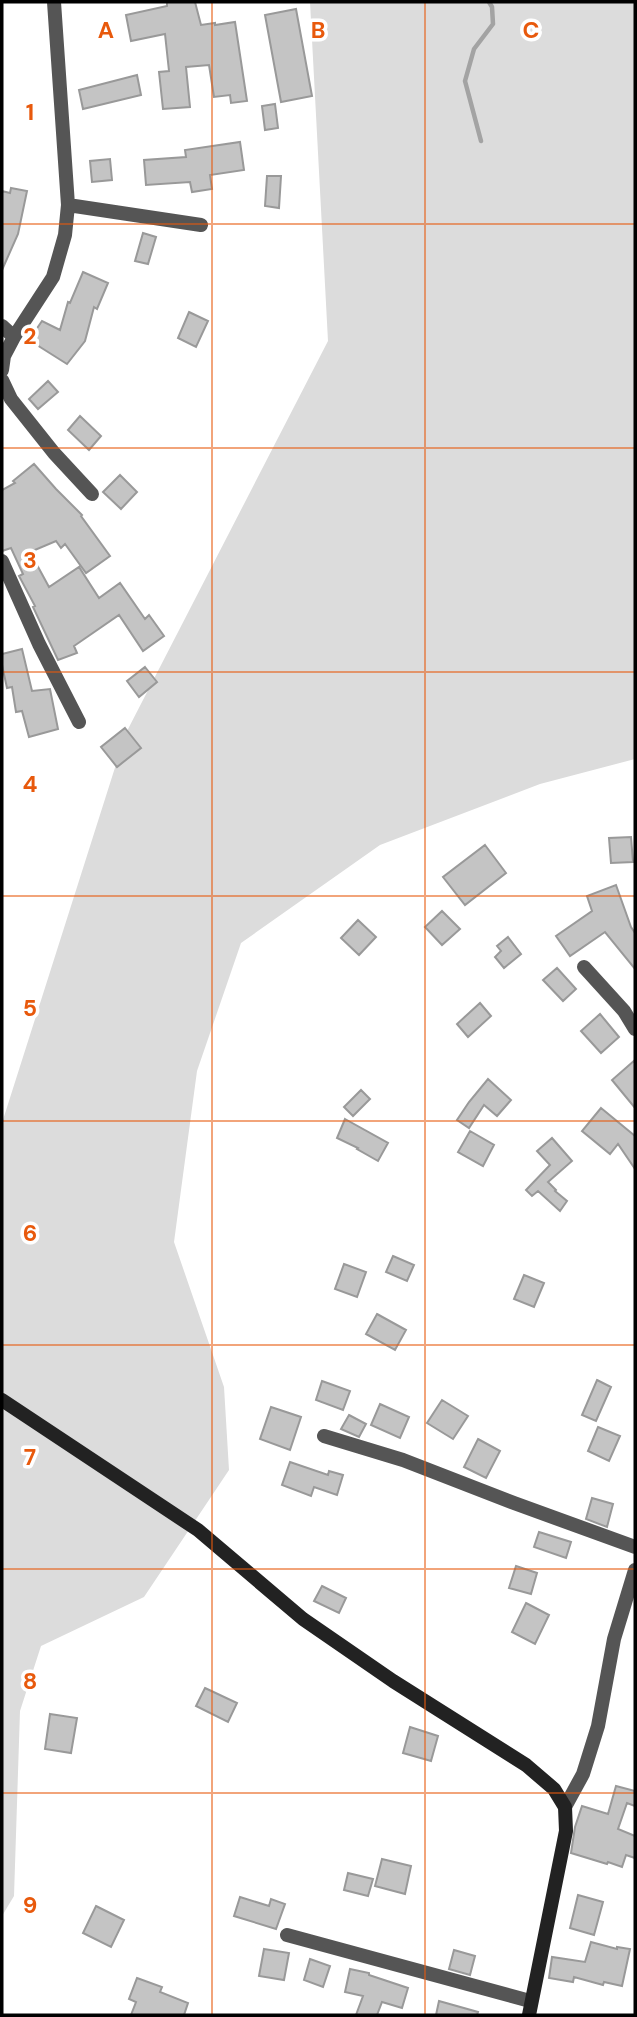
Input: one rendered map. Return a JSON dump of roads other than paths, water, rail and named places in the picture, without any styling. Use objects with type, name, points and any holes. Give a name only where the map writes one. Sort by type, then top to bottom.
[{"type":"street","points":[[2,370],[14,337],[52,276],[65,235],[68,205],[54,2]]},
{"type":"street","points":[[68,205],[201,225]]},
{"type":"street","points":[[2,327],[14,337]]},
{"type":"street","points":[[2,380],[10,399],[92,494]]},
{"type":"street","points":[[2,561],[39,644],[79,722]]},
{"type":"street","points":[[584,967],[624,1011],[635,1029]]},
{"type":"street","points":[[2,1400],[198,1530],[303,1619],[393,1681],[526,1765],[554,1789],[565,1807],[566,1831],[530,2008],[287,1935]]},
{"type":"street","points":[[324,1436],[403,1460],[635,1547]]},
{"type":"street","points":[[565,1807],[583,1774],[594,1738],[614,1639],[634,1579]]},
{"type":"waterway","points":[[481,141],[465,81],[474,49],[493,24],[489,2]]}]
